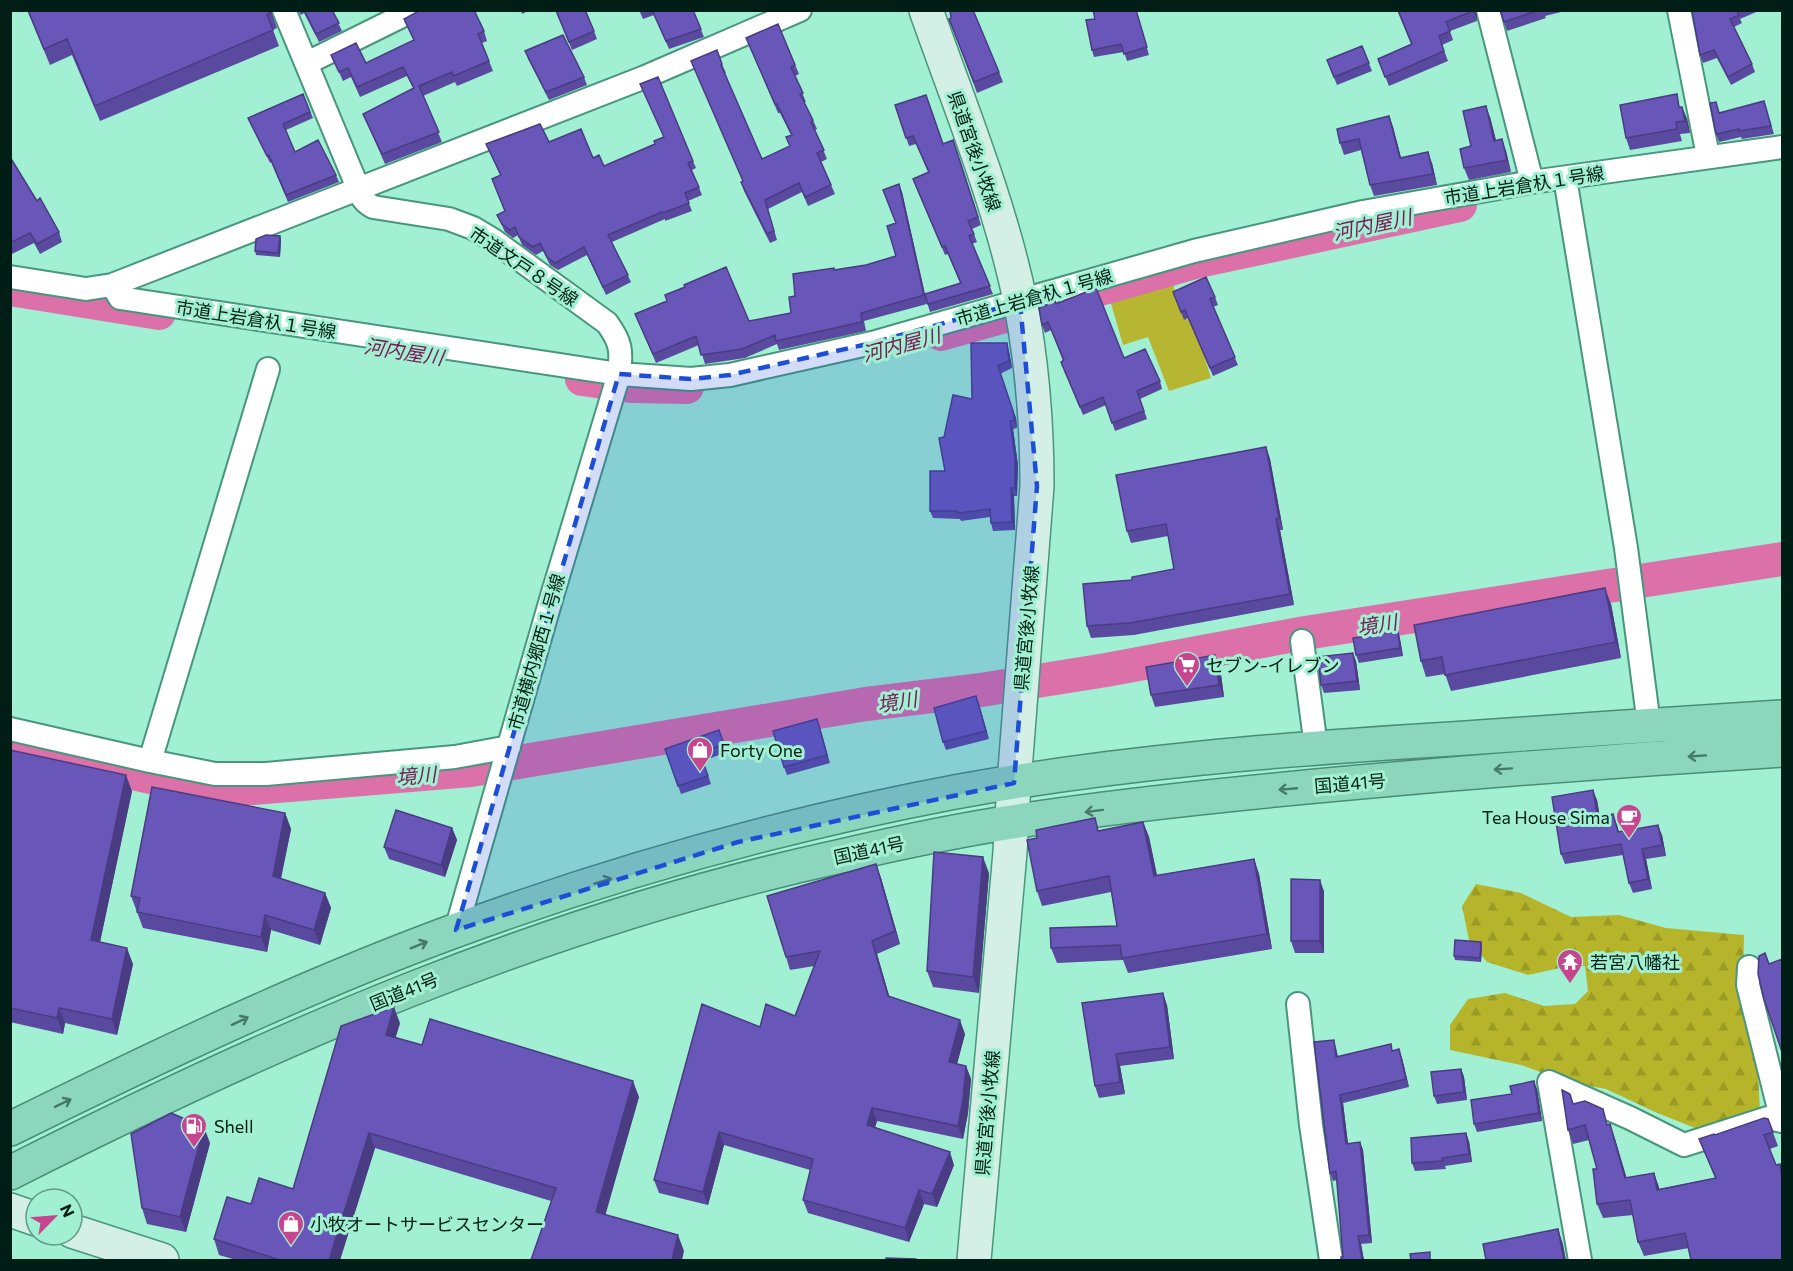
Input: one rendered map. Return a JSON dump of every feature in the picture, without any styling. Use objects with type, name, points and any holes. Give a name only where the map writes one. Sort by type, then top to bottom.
[{"type":"highway","name":"国道41号","points":[[10,1129],[282,1001],[456,930],[603,881],[738,842],[884,807],[1014,783],[1223,756],[1316,747],[1782,717]]},
{"type":"highway","name":"国道41号","points":[[10,1173],[280,1043],[401,992],[514,949],[597,921],[734,882],[836,857],[1012,822],[1225,794],[1496,770],[1782,750]]},
{"type":"main road","name":"県道宮後小牧線","points":[[926,10],[993,201],[1020,302],[1033,404],[1037,486],[1012,822],[974,1260]]},
{"type":"main road","points":[[84,1235],[162,1260]]},
{"type":"street","points":[[284,10],[358,188]]},
{"type":"street","points":[[307,63],[414,10]]},
{"type":"street","points":[[10,277],[86,289],[112,285],[645,77],[764,17],[800,10]]},
{"type":"street","points":[[1488,10],[1532,182]]},
{"type":"street","points":[[1679,10],[1708,156]]},
{"type":"street","name":"市道上岩倉杁１号線","points":[[112,285],[120,298],[619,375],[692,379],[730,375],[872,343],[1205,248],[1364,212],[1532,182],[1782,147]]},
{"type":"street","points":[[1565,177],[1626,548],[1649,726]]},
{"type":"street","name":"市道文戸８号線","points":[[358,188],[362,199],[373,207],[449,219],[493,240],[607,323],[616,336],[621,350],[619,375]]},
{"type":"street","points":[[150,761],[268,369]]},
{"type":"street","name":"市道横内郷西１号線","points":[[456,930],[619,375]]},
{"type":"street","points":[[1302,642],[1316,747]]},
{"type":"street","points":[[10,729],[215,774],[266,774],[455,757],[509,747]]},
{"type":"street","points":[[1580,1260],[1549,1082],[1684,1145],[1778,1120],[1748,985],[1749,966]]},
{"type":"street","points":[[1298,1004],[1311,1125],[1331,1260]]},
{"type":"highlighted area","points":[[1020,302],[1037,486],[1014,783],[738,842],[456,930],[619,374],[691,379],[730,375],[872,343]]},
{"type":"green space","points":[[1476,884],[1521,893],[1571,917],[1619,915],[1666,928],[1744,935],[1742,1012],[1757,1051],[1760,1112],[1730,1125],[1695,1128],[1606,1089],[1568,1082],[1521,1065],[1450,1050],[1450,1025],[1468,999],[1505,993],[1544,1006],[1575,1004],[1588,991],[1585,966],[1564,967],[1528,975],[1487,962],[1469,940],[1462,906]]},
{"type":"shaded area","points":[[1170,277],[1186,319],[1193,320],[1211,378],[1169,391],[1148,337],[1123,345],[1108,293]]},
{"type":"building","points":[[28,10],[270,10],[271,12],[267,14],[273,30],[95,106],[67,39],[44,49]]},
{"type":"building","points":[[304,10],[332,10],[339,23],[316,34]]},
{"type":"building","points":[[418,10],[474,10],[484,31],[478,34],[489,61],[453,76],[452,72],[419,86],[439,132],[382,154],[363,114],[414,88],[403,67],[357,87],[348,68],[339,72],[331,55],[356,43],[366,63],[414,40],[404,19]]},
{"type":"building","points":[[556,10],[585,10],[594,31],[569,42]]},
{"type":"building","points":[[652,10],[693,10],[701,29],[666,41]]},
{"type":"building","points":[[950,10],[973,10],[999,72],[974,82],[949,19],[951,18]]},
{"type":"building","points":[[1093,10],[1136,10],[1147,47],[1124,54],[1121,44],[1092,50],[1086,20],[1095,19]]},
{"type":"building","points":[[1398,10],[1473,11],[1446,22],[1450,31],[1439,36],[1444,51],[1385,77],[1378,59],[1412,44]]},
{"type":"building","points":[[1500,10],[1539,10],[1504,22]]},
{"type":"building","points":[[1692,10],[1739,10],[1737,11],[1739,15],[1730,19],[1752,64],[1728,77],[1714,50],[1700,55]]},
{"type":"building","points":[[778,24],[795,65],[791,67],[803,93],[800,94],[824,150],[817,153],[831,185],[805,197],[799,183],[765,200],[774,231],[767,234],[741,182],[743,181],[691,61],[717,50],[721,65],[762,159],[790,146],[786,137],[792,135],[775,104],[746,38]]},
{"type":"building","points":[[563,35],[584,77],[546,92],[525,51]]},
{"type":"building","points":[[1362,46],[1369,63],[1334,77],[1327,60]]},
{"type":"building","points":[[658,77],[693,161],[688,163],[699,187],[685,193],[689,203],[608,235],[628,275],[603,287],[584,247],[555,263],[547,257],[540,243],[533,247],[519,237],[515,227],[510,230],[502,224],[497,215],[505,211],[492,179],[501,175],[486,144],[540,124],[549,142],[581,129],[593,158],[599,155],[604,166],[655,144],[654,141],[664,137],[640,84]]},
{"type":"building","points":[[303,94],[310,112],[283,124],[295,152],[318,140],[336,175],[286,195],[269,155],[267,156],[248,118]]},
{"type":"building","points":[[1677,94],[1685,121],[1676,122],[1677,129],[1626,138],[1620,105]]},
{"type":"building","points":[[926,95],[943,144],[953,140],[978,217],[968,221],[974,234],[969,236],[990,286],[928,304],[925,294],[961,283],[945,246],[942,247],[913,179],[929,172],[913,136],[906,138],[895,105]]},
{"type":"building","points":[[1764,101],[1771,126],[1716,134],[1710,103],[1716,102],[1719,113]]},
{"type":"building","points":[[1486,106],[1494,141],[1502,139],[1507,160],[1464,168],[1460,149],[1471,146],[1463,111]]},
{"type":"building","points":[[1389,116],[1400,158],[1428,152],[1433,174],[1370,185],[1359,139],[1340,143],[1337,129]]},
{"type":"building","points":[[10,157],[37,201],[40,198],[59,232],[37,244],[30,233],[10,243]]},
{"type":"building","points":[[899,184],[924,295],[861,313],[862,322],[776,341],[775,335],[742,349],[701,355],[696,336],[653,354],[635,314],[667,301],[665,295],[685,287],[684,285],[726,267],[749,321],[791,313],[789,297],[795,296],[793,274],[866,265],[896,256],[887,226],[896,223],[883,190]]},
{"type":"building","points":[[266,235],[280,236],[278,253],[255,251],[256,239]]},
{"type":"building","points":[[1206,277],[1215,297],[1210,299],[1235,357],[1210,368],[1185,310],[1181,312],[1173,292]]},
{"type":"building","points":[[1096,288],[1124,358],[1145,349],[1160,381],[1137,391],[1144,411],[1112,423],[1103,397],[1080,407],[1061,362],[1064,360],[1048,322],[1042,325],[1039,308],[1055,301],[1056,304]]},
{"type":"building","points":[[971,343],[1007,343],[1009,361],[998,366],[1014,420],[1010,421],[1015,457],[1015,488],[1011,488],[1012,522],[991,523],[990,509],[958,513],[958,511],[930,511],[930,471],[945,471],[939,438],[944,437],[953,395],[972,399]]},
{"type":"building","points":[[1266,447],[1290,594],[1130,623],[1087,626],[1083,584],[1132,580],[1132,577],[1174,569],[1166,524],[1127,531],[1116,475]]},
{"type":"building","points":[[1605,588],[1616,642],[1445,675],[1442,657],[1421,661],[1414,625]]},
{"type":"building","points":[[1398,631],[1400,648],[1356,655],[1353,638]]},
{"type":"building","points":[[1353,653],[1357,681],[1321,685],[1318,657]]},
{"type":"building","points":[[1215,655],[1219,685],[1151,695],[1146,667]]},
{"type":"building","points":[[976,696],[986,731],[943,742],[934,708]]},
{"type":"building","points":[[817,719],[827,755],[784,767],[773,731]]},
{"type":"building","points":[[719,730],[724,744],[700,753],[708,776],[678,786],[665,749]]},
{"type":"building","points":[[10,750],[126,775],[91,940],[127,948],[112,1019],[59,1008],[57,1018],[10,1008]]},
{"type":"building","points":[[152,787],[285,813],[273,876],[325,893],[314,930],[265,915],[261,937],[137,912],[140,898],[131,896]]},
{"type":"building","points":[[1593,790],[1598,819],[1613,814],[1618,832],[1658,825],[1662,845],[1642,849],[1648,879],[1629,883],[1621,844],[1561,854],[1552,797]]},
{"type":"building","points":[[396,810],[452,828],[441,865],[384,847]]},
{"type":"building","points":[[1095,818],[1098,831],[1143,822],[1154,876],[1254,859],[1267,934],[1122,958],[1120,945],[1051,948],[1050,928],[1117,926],[1109,876],[1037,891],[1027,840],[1037,838],[1036,830]]},
{"type":"building","points":[[934,852],[983,857],[973,977],[927,971]]},
{"type":"building","points":[[876,864],[895,931],[872,941],[888,996],[960,1020],[949,1062],[966,1066],[958,1126],[872,1108],[867,1125],[950,1152],[932,1194],[919,1190],[905,1228],[803,1200],[813,1159],[719,1132],[703,1192],[654,1180],[702,1004],[760,1027],[766,1004],[795,1016],[820,951],[786,957],[767,896]]},
{"type":"building","points":[[1291,879],[1320,880],[1320,941],[1291,941]]},
{"type":"building","points":[[1455,940],[1481,942],[1480,958],[1454,956]]},
{"type":"building","points":[[1765,953],[1769,964],[1782,959],[1782,1052],[1758,974],[1759,956]]},
{"type":"building","points":[[1163,993],[1170,1047],[1116,1054],[1120,1082],[1095,1086],[1082,1003]]},
{"type":"building","points":[[394,1007],[386,1035],[422,1045],[430,1019],[633,1081],[596,1212],[678,1235],[672,1260],[531,1260],[556,1188],[369,1133],[329,1260],[280,1260],[214,1239],[227,1197],[251,1204],[259,1178],[293,1189],[341,1026]]},
{"type":"building","points":[[1334,1040],[1336,1057],[1391,1044],[1392,1051],[1399,1049],[1406,1079],[1340,1095],[1346,1144],[1360,1142],[1369,1235],[1358,1236],[1362,1260],[1341,1260],[1343,1257],[1336,1171],[1330,1173],[1314,1042]]},
{"type":"building","points":[[1461,1069],[1464,1092],[1434,1096],[1431,1072]]},
{"type":"building","points":[[1534,1081],[1539,1113],[1474,1124],[1471,1100],[1512,1094],[1510,1086]]},
{"type":"building","points":[[1562,1090],[1570,1094],[1573,1104],[1585,1101],[1603,1109],[1607,1125],[1610,1124],[1625,1178],[1654,1173],[1657,1190],[1716,1178],[1699,1139],[1764,1118],[1768,1119],[1773,1132],[1764,1135],[1776,1165],[1780,1164],[1782,1178],[1782,1260],[1691,1260],[1685,1233],[1638,1242],[1630,1200],[1597,1204],[1593,1169],[1597,1169],[1585,1125],[1568,1130]]},
{"type":"building","points":[[171,1113],[204,1127],[180,1217],[142,1208],[131,1134]]},
{"type":"building","points":[[1466,1133],[1469,1154],[1442,1158],[1443,1161],[1412,1163],[1411,1138]]},
{"type":"building","points":[[1558,1229],[1564,1260],[1486,1260],[1483,1244]]},
{"type":"building","points":[[1430,1252],[1430,1260],[1411,1260],[1410,1254]]},
{"type":"building","points":[[886,1258],[916,1259],[916,1260],[886,1260]]},
{"type":"waterway","name":"河内屋川","points":[[941,334],[1199,261],[1460,205]]},
{"type":"waterway","name":"河内屋川","points":[[10,289],[159,313]]},
{"type":"waterway","name":"河内屋川","points":[[582,379],[631,386],[687,387]]},
{"type":"waterway","name":"境川","points":[[10,746],[200,788],[253,788],[471,770],[866,704],[981,690],[1106,670],[1305,633],[1782,559]]},
{"type":"place","name":"セブン-イレブン","points":[[1187,688]]},
{"type":"place","name":"Forty One","points":[[700,773]]},
{"type":"place","name":"Tea House Sima","points":[[1629,840]]},
{"type":"place","name":"若宮八幡社","points":[[1570,985]]},
{"type":"place","name":"Shell","points":[[194,1149]]},
{"type":"place","name":"小牧オートサービスセンター","points":[[291,1247]]}]
